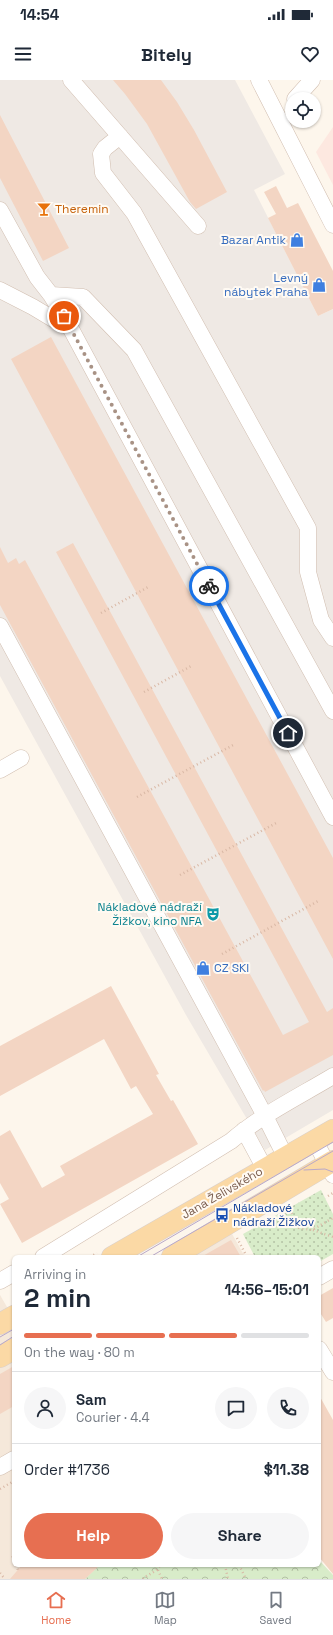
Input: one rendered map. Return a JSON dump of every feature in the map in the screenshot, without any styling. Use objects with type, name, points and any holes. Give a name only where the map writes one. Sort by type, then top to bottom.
[{"type":"main road","name":"Jana Želivského","points":[[115,1255],[333,1130]]},
{"type":"main road","points":[[176,1255],[331,1167]]},
{"type":"main road","points":[[0,1324],[12,1317]]},
{"type":"main road","points":[[0,1357],[12,1350]]},
{"type":"street","points":[[71,80],[198,226]]},
{"type":"street","points":[[258,80],[333,225]]},
{"type":"street","points":[[301,92],[312,80]]},
{"type":"street","points":[[278,117],[285,110]]},
{"type":"street","points":[[120,136],[105,148],[101,154],[103,173],[134,213],[308,528],[308,572],[321,620],[333,638]]},
{"type":"street","points":[[0,210],[37,277],[51,295],[70,327],[333,817]]},
{"type":"street","points":[[0,290],[70,327]]},
{"type":"street","points":[[51,295],[83,298],[134,350],[333,711]]},
{"type":"street","points":[[0,626],[265,1116],[286,1158]]},
{"type":"street","points":[[0,770],[21,758]]},
{"type":"street","points":[[47,1255],[231,1141],[265,1116],[333,1076]]},
{"type":"street","points":[[244,1130],[265,1169]]},
{"type":"street","points":[[315,1141],[331,1167]]},
{"type":"street","points":[[321,1276],[333,1269]]},
{"type":"street","points":[[0,1281],[12,1274]]},
{"type":"street","points":[[321,1354],[328,1372]]},
{"type":"street","points":[[0,1467],[12,1460]]},
{"type":"path","points":[[101,613],[150,586]]},
{"type":"path","points":[[144,692],[193,665]]},
{"type":"path","points":[[137,797],[235,744]]},
{"type":"path","points":[[180,875],[278,822]]},
{"type":"path","points":[[222,954],[320,900]]},
{"type":"path","points":[[328,1196],[333,1193]]},
{"type":"path","points":[[287,1204],[299,1228],[312,1230],[333,1237]]},
{"type":"path","points":[[312,1230],[333,1218]]},
{"type":"path","points":[[234,1233],[246,1255]]},
{"type":"path","points":[[0,1489],[12,1482]]},
{"type":"path","points":[[143,1579],[158,1570],[159,1567]]},
{"type":"path","points":[[225,1567],[228,1579]]},
{"type":"path","points":[[239,1567],[246,1579]]},
{"type":"path","points":[[158,1570],[162,1579]]},
{"type":"path","points":[[0,1573],[5,1579]]},
{"type":"shaded area","points":[[0,80],[235,80],[285,174],[254,190],[318,316],[333,309],[333,1110],[265,1150],[186,1015],[0,676]]},
{"type":"shaded area","points":[[333,127],[333,185],[316,152]]},
{"type":"shaded area","points":[[231,1232],[244,1255],[191,1255]]},
{"type":"shaded area","points":[[0,1295],[12,1316],[12,1567],[99,1567],[87,1579],[0,1579]]},
{"type":"green space","points":[[321,1190],[333,1214],[333,1254],[321,1261],[321,1255],[254,1255],[243,1234]]},
{"type":"green space","points":[[321,1562],[333,1575],[333,1579],[85,1579],[98,1567],[321,1567]]},
{"type":"building","points":[[113,80],[161,80],[177,102],[194,130],[227,192],[196,209],[190,202],[147,124]]},
{"type":"building","points":[[0,115],[69,248],[43,261],[0,178]]},
{"type":"building","points":[[276,186],[287,208],[298,203],[333,271],[333,309],[318,316],[268,218],[276,214],[264,192]]},
{"type":"building","points":[[51,337],[333,858],[333,959],[11,359]]},
{"type":"building","points":[[73,543],[327,1012],[333,1008],[333,1055],[265,1092],[264,1090],[263,1091],[239,1047],[0,605],[0,547],[8,563],[16,558],[19,564],[25,560],[283,1035],[309,1022],[56,552]]},
{"type":"building","points":[[111,986],[159,1074],[156,1075],[171,1101],[173,1100],[198,1144],[22,1243],[0,1204],[9,1199],[0,1183],[0,1136],[10,1130],[42,1188],[65,1175],[60,1166],[153,1114],[136,1086],[131,1089],[104,1039],[0,1096],[0,1046]]},
{"type":"building","points":[[231,1240],[240,1255],[205,1255]]},
{"type":"building","points":[[333,1288],[333,1318],[326,1322],[321,1314],[321,1295]]},
{"type":"building","points":[[12,1367],[12,1407],[0,1414],[0,1374]]},
{"type":"building","points":[[321,1399],[333,1420],[333,1574],[321,1559]]},
{"type":"building","points":[[20,1567],[98,1567],[85,1579],[10,1579]]},
{"type":"tram line","points":[[140,1255],[333,1142]]},
{"type":"tram line","points":[[153,1255],[333,1151]]},
{"type":"tram line","points":[[304,1170],[325,1169],[333,1172]]},
{"type":"tram line","points":[[0,1337],[12,1330]]},
{"type":"tram line","points":[[0,1345],[12,1337]]},
{"type":"way so far","points":[[64,316],[209,586]]},
{"type":"place","name":"Theremin","points":[[44,209]]},
{"type":"place","name":"Bazar Antik","points":[[297,240]]},
{"type":"place","name":"Levný nábytek Praha","points":[[319,285]]},
{"type":"place","name":"Nákladové nádraží Žižkov, kino NFA","points":[[213,914]]},
{"type":"place","name":"CZ SKI","points":[[203,968]]},
{"type":"place","name":"Nákladové nádraží Žižkov","points":[[222,1215]]},
{"type":"route","points":[[209,586],[288,733]]}]
